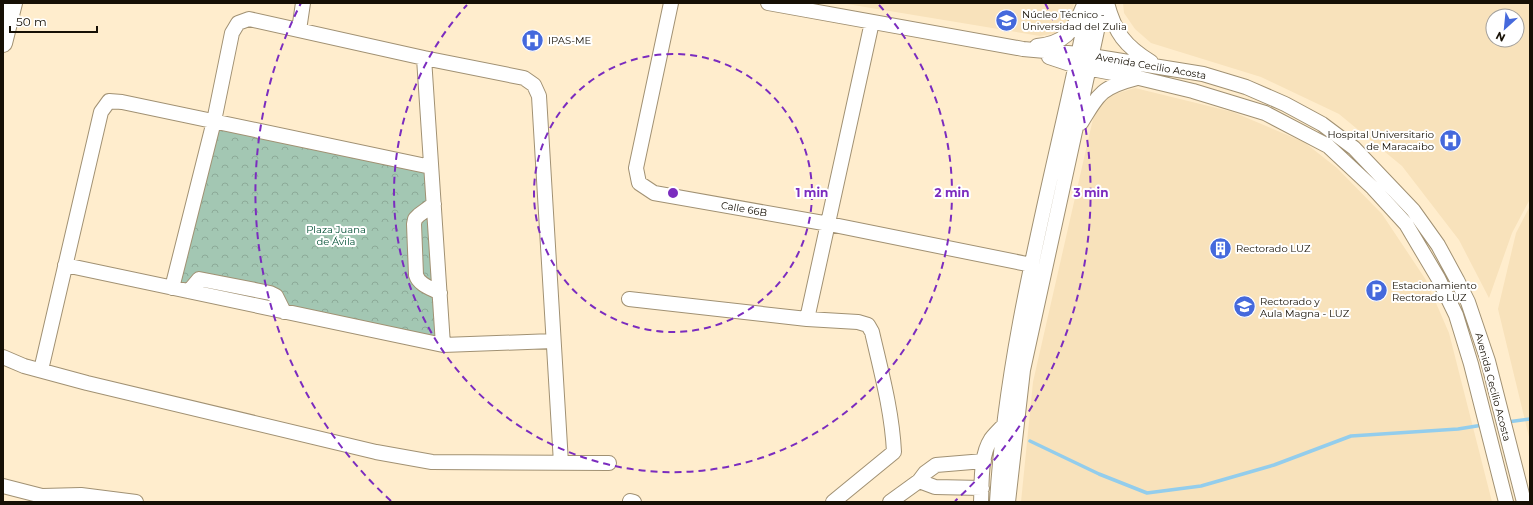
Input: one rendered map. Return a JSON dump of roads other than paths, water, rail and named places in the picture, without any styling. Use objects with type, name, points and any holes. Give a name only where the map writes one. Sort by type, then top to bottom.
[{"type":"main road","points":[[3,42],[13,3]]},
{"type":"street","points":[[299,30],[303,3]]},
{"type":"street","name":"Calle 66B","points":[[671,3],[636,168],[638,183],[654,193],[829,224],[1032,265]]},
{"type":"street","name":"Avenida Cecilio Acosta","points":[[768,3],[1084,61],[1138,78],[1193,91],[1265,113],[1328,146],[1373,188],[1406,224],[1438,278],[1458,322],[1485,417],[1506,502]]},
{"type":"street","points":[[1028,50],[1059,41],[1069,33],[1079,17],[1085,3]]},
{"type":"street","points":[[1008,502],[1023,370],[1075,131],[1084,61],[1089,3]]},
{"type":"street","points":[[997,502],[1004,425],[1032,265],[1084,61],[1103,3]]},
{"type":"street","points":[[1107,3],[1111,20],[1119,35],[1127,45],[1136,53],[1159,66]]},
{"type":"street","points":[[172,288],[214,121],[232,33],[238,23],[249,19],[424,58],[524,78],[534,85],[540,96],[561,463]]},
{"type":"street","points":[[808,319],[872,22]]},
{"type":"street","points":[[424,58],[443,345]]},
{"type":"street","name":"Avenida Cecilio Acosta","points":[[1084,61],[1159,66],[1203,74],[1246,87],[1285,104],[1322,124],[1354,148],[1413,210],[1438,245],[1468,302],[1488,361],[1524,502]]},
{"type":"street","points":[[1075,131],[1091,106],[1103,91],[1124,81],[1138,78]]},
{"type":"street","points":[[41,370],[101,112],[109,101],[122,102],[431,167]]},
{"type":"street","points":[[434,204],[415,219],[416,275],[422,284],[440,293]]},
{"type":"street","points":[[65,265],[443,345],[553,341]]},
{"type":"street","points":[[629,299],[808,319],[858,322],[868,325],[872,332],[884,382],[894,452],[833,502]]},
{"type":"street","points":[[3,357],[24,366],[87,383],[376,452],[432,462],[609,463]]},
{"type":"street","points":[[919,481],[935,487],[981,495],[984,461],[991,440],[1004,425]]},
{"type":"street","points":[[890,502],[919,481],[925,473],[936,465],[984,461]]},
{"type":"street","points":[[3,486],[45,499],[79,498],[136,502]]},
{"type":"waterway","points":[[1507,422],[1530,419]]},
{"type":"waterway","points":[[1030,441],[1099,474],[1147,493],[1201,486],[1274,465],[1351,436],[1458,429],[1483,425]]},
{"type":"place","name":"Núcleo Técnico - Universidad del Zulia","points":[[1007,20]]},
{"type":"place","name":"IPAS-ME","points":[[532,40]]},
{"type":"place","name":"Hospital Universitario de Maracaibo","points":[[1450,140]]},
{"type":"place","name":"Rectorado LUZ","points":[[1221,248]]},
{"type":"place","name":"Estacionamiento Rectorado LUZ","points":[[1376,291]]},
{"type":"place","name":"Rectorado y Aula Magna - LUZ","points":[[1244,307]]},
{"type":"park label","name":"Plaza Juana de Ávila","points":[[336,234]]}]
